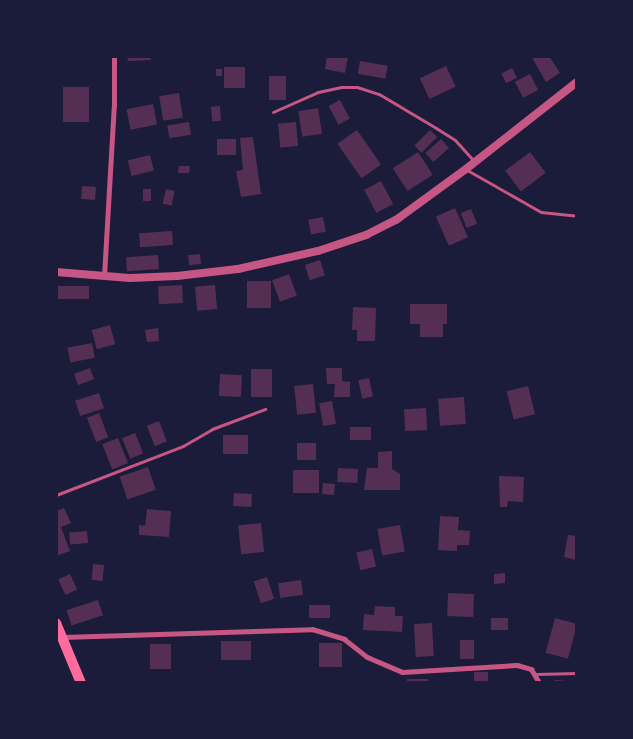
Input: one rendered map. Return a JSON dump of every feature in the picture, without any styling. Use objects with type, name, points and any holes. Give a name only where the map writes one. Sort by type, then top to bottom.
[{"type":"highway","points":[[56,623],[82,683]]},
{"type":"street","points":[[104,276],[114,106],[114,56]]},
{"type":"street","points":[[56,272],[104,276],[186,275],[238,269],[318,251],[366,235],[396,220],[466,169],[577,82]]},
{"type":"street","points":[[62,636],[312,629],[344,639],[367,657],[402,672],[501,664],[518,665],[531,669],[536,674],[539,683]]},
{"type":"lane","points":[[273,112],[318,92],[341,87],[357,87],[379,94],[455,140],[474,162]]},
{"type":"lane","points":[[466,169],[541,212],[577,216]]},
{"type":"lane","points":[[56,495],[175,449],[212,430],[265,409]]},
{"type":"lane","points":[[536,674],[577,674]]},
{"type":"building","points":[[127,56],[151,56],[151,60],[128,61]]},
{"type":"building","points":[[327,56],[348,56],[345,73],[325,69]]},
{"type":"building","points":[[531,56],[549,56],[560,73],[546,82]]},
{"type":"building","points":[[360,61],[388,66],[385,79],[358,74]]},
{"type":"building","points":[[446,66],[456,87],[429,99],[420,78]]},
{"type":"building","points":[[224,67],[245,67],[245,88],[224,88]]},
{"type":"building","points":[[512,68],[517,78],[506,83],[501,73]]},
{"type":"building","points":[[216,69],[222,69],[222,76],[216,76]]},
{"type":"building","points":[[530,74],[538,90],[523,98],[515,82]]},
{"type":"building","points":[[269,76],[286,76],[286,100],[269,100]]},
{"type":"building","points":[[63,87],[89,87],[89,122],[63,122]]},
{"type":"building","points":[[179,93],[183,118],[163,121],[159,96]]},
{"type":"building","points":[[340,100],[350,119],[338,125],[329,106]]},
{"type":"building","points":[[153,104],[157,125],[131,130],[126,109]]},
{"type":"building","points":[[220,106],[221,121],[212,122],[211,107]]},
{"type":"building","points":[[318,108],[322,134],[302,137],[298,111]]},
{"type":"building","points":[[189,122],[191,135],[169,138],[167,125]]},
{"type":"building","points":[[296,122],[298,146],[280,147],[278,124]]},
{"type":"building","points":[[357,130],[381,164],[361,178],[337,144]]},
{"type":"building","points":[[430,130],[437,137],[422,153],[414,146]]},
{"type":"building","points":[[253,137],[261,194],[241,197],[236,171],[243,170],[240,138]]},
{"type":"building","points":[[217,139],[236,139],[236,155],[217,155]]},
{"type":"building","points":[[441,139],[449,148],[433,162],[425,153]]},
{"type":"building","points":[[418,152],[433,175],[408,191],[393,168]]},
{"type":"building","points":[[530,152],[546,173],[521,191],[505,171]]},
{"type":"building","points":[[150,155],[154,171],[132,176],[128,161]]},
{"type":"building","points":[[179,166],[190,166],[189,173],[178,173]]},
{"type":"building","points":[[381,181],[393,204],[376,213],[364,190]]},
{"type":"building","points":[[82,186],[96,187],[95,200],[81,199]]},
{"type":"building","points":[[143,189],[151,189],[151,201],[143,201]]},
{"type":"building","points":[[166,189],[175,191],[171,206],[163,204]]},
{"type":"building","points":[[455,208],[468,237],[449,246],[436,217]]},
{"type":"building","points":[[471,209],[477,224],[467,228],[461,213]]},
{"type":"building","points":[[323,217],[326,232],[311,235],[308,220]]},
{"type":"building","points":[[172,231],[173,245],[140,247],[139,233]]},
{"type":"building","points":[[200,254],[201,264],[189,265],[188,255]]},
{"type":"building","points":[[158,255],[159,269],[127,271],[126,257]]},
{"type":"building","points":[[320,260],[325,275],[310,280],[305,265]]},
{"type":"building","points":[[289,274],[297,296],[280,302],[272,280]]},
{"type":"building","points":[[247,281],[271,281],[271,308],[247,308]]},
{"type":"building","points":[[182,285],[183,303],[159,304],[158,286]]},
{"type":"building","points":[[215,285],[217,309],[197,311],[195,287]]},
{"type":"building","points":[[58,286],[89,286],[89,299],[58,299]]},
{"type":"building","points":[[410,304],[447,304],[447,324],[443,324],[443,337],[420,337],[420,324],[410,324]]},
{"type":"building","points":[[353,307],[376,308],[375,341],[357,341],[357,330],[352,330]]},
{"type":"building","points":[[110,325],[115,344],[97,349],[92,330]]},
{"type":"building","points":[[158,328],[159,341],[147,342],[145,330]]},
{"type":"building","points":[[92,343],[95,358],[70,362],[67,348]]},
{"type":"building","points":[[90,368],[94,379],[78,385],[74,374]]},
{"type":"building","points":[[326,368],[342,368],[342,381],[350,382],[350,397],[334,397],[335,384],[327,384]]},
{"type":"building","points":[[251,369],[272,369],[272,397],[251,397]]},
{"type":"building","points":[[220,374],[242,375],[241,397],[219,396]]},
{"type":"building","points":[[369,378],[373,397],[362,399],[358,380]]},
{"type":"building","points":[[313,384],[316,413],[297,415],[294,386]]},
{"type":"building","points":[[528,386],[535,414],[514,419],[507,391]]},
{"type":"building","points":[[99,393],[104,408],[80,416],[75,401]]},
{"type":"building","points":[[464,397],[466,424],[440,426],[438,399]]},
{"type":"building","points":[[332,401],[336,424],[323,426],[319,403]]},
{"type":"building","points":[[426,408],[427,430],[405,431],[404,409]]},
{"type":"building","points":[[99,413],[108,437],[96,442],[87,418]]},
{"type":"building","points":[[159,421],[167,442],[155,446],[147,426]]},
{"type":"building","points":[[350,427],[371,427],[371,440],[350,440]]},
{"type":"building","points":[[135,433],[143,453],[130,459],[122,438]]},
{"type":"building","points":[[223,435],[248,435],[248,454],[223,454]]},
{"type":"building","points":[[118,438],[128,463],[112,469],[102,444]]},
{"type":"building","points":[[297,443],[316,443],[316,460],[297,460]]},
{"type":"building","points":[[392,451],[392,469],[400,474],[400,490],[364,490],[367,468],[378,468],[378,452]]},
{"type":"building","points":[[148,467],[156,490],[127,499],[120,477]]},
{"type":"building","points":[[338,468],[358,469],[357,483],[337,482]]},
{"type":"building","points":[[293,470],[319,470],[319,493],[293,493]]},
{"type":"building","points":[[499,476],[524,477],[523,502],[508,501],[507,507],[500,507]]},
{"type":"building","points":[[323,483],[335,484],[334,495],[322,494]]},
{"type":"building","points":[[234,493],[252,494],[251,507],[233,506]]},
{"type":"building","points":[[64,508],[71,523],[61,527],[70,551],[56,556],[56,511]]},
{"type":"building","points":[[147,509],[171,511],[169,537],[139,535],[139,525],[145,526]]},
{"type":"building","points":[[440,516],[459,517],[458,530],[470,531],[469,545],[457,545],[457,551],[438,550]]},
{"type":"building","points":[[261,523],[264,552],[241,554],[238,525]]},
{"type":"building","points":[[400,525],[405,552],[382,556],[377,529]]},
{"type":"building","points":[[87,531],[88,543],[70,545],[69,533]]},
{"type":"building","points":[[568,535],[577,536],[576,560],[564,557]]},
{"type":"building","points":[[372,549],[376,567],[360,570],[356,553]]},
{"type":"building","points":[[93,564],[104,565],[103,581],[92,580]]},
{"type":"building","points":[[505,573],[505,583],[494,584],[494,574]]},
{"type":"building","points":[[70,574],[77,589],[65,595],[58,579]]},
{"type":"building","points":[[267,577],[274,599],[261,603],[254,581]]},
{"type":"building","points":[[301,580],[303,595],[280,598],[278,583]]},
{"type":"building","points":[[448,593],[474,594],[473,617],[447,616]]},
{"type":"building","points":[[98,600],[103,615],[72,625],[67,610]]},
{"type":"building","points":[[309,605],[330,605],[330,618],[309,618]]},
{"type":"building","points":[[375,606],[395,607],[395,616],[403,616],[402,632],[363,630],[364,614],[374,615]]},
{"type":"building","points":[[491,618],[508,618],[508,630],[491,630]]},
{"type":"building","points":[[555,618],[577,624],[568,659],[546,653]]},
{"type":"building","points":[[432,623],[434,656],[416,657],[414,624]]},
{"type":"building","points":[[460,640],[474,640],[474,659],[460,659]]},
{"type":"building","points":[[221,641],[251,641],[251,660],[221,660]]},
{"type":"building","points":[[319,643],[342,643],[342,667],[319,667]]},
{"type":"building","points":[[150,644],[171,644],[171,669],[150,669]]},
{"type":"building","points":[[474,672],[488,672],[488,683],[474,683]]},
{"type":"building","points":[[407,679],[428,679],[428,683],[407,683]]},
{"type":"building","points":[[555,680],[568,681],[568,683],[555,683]]}]
